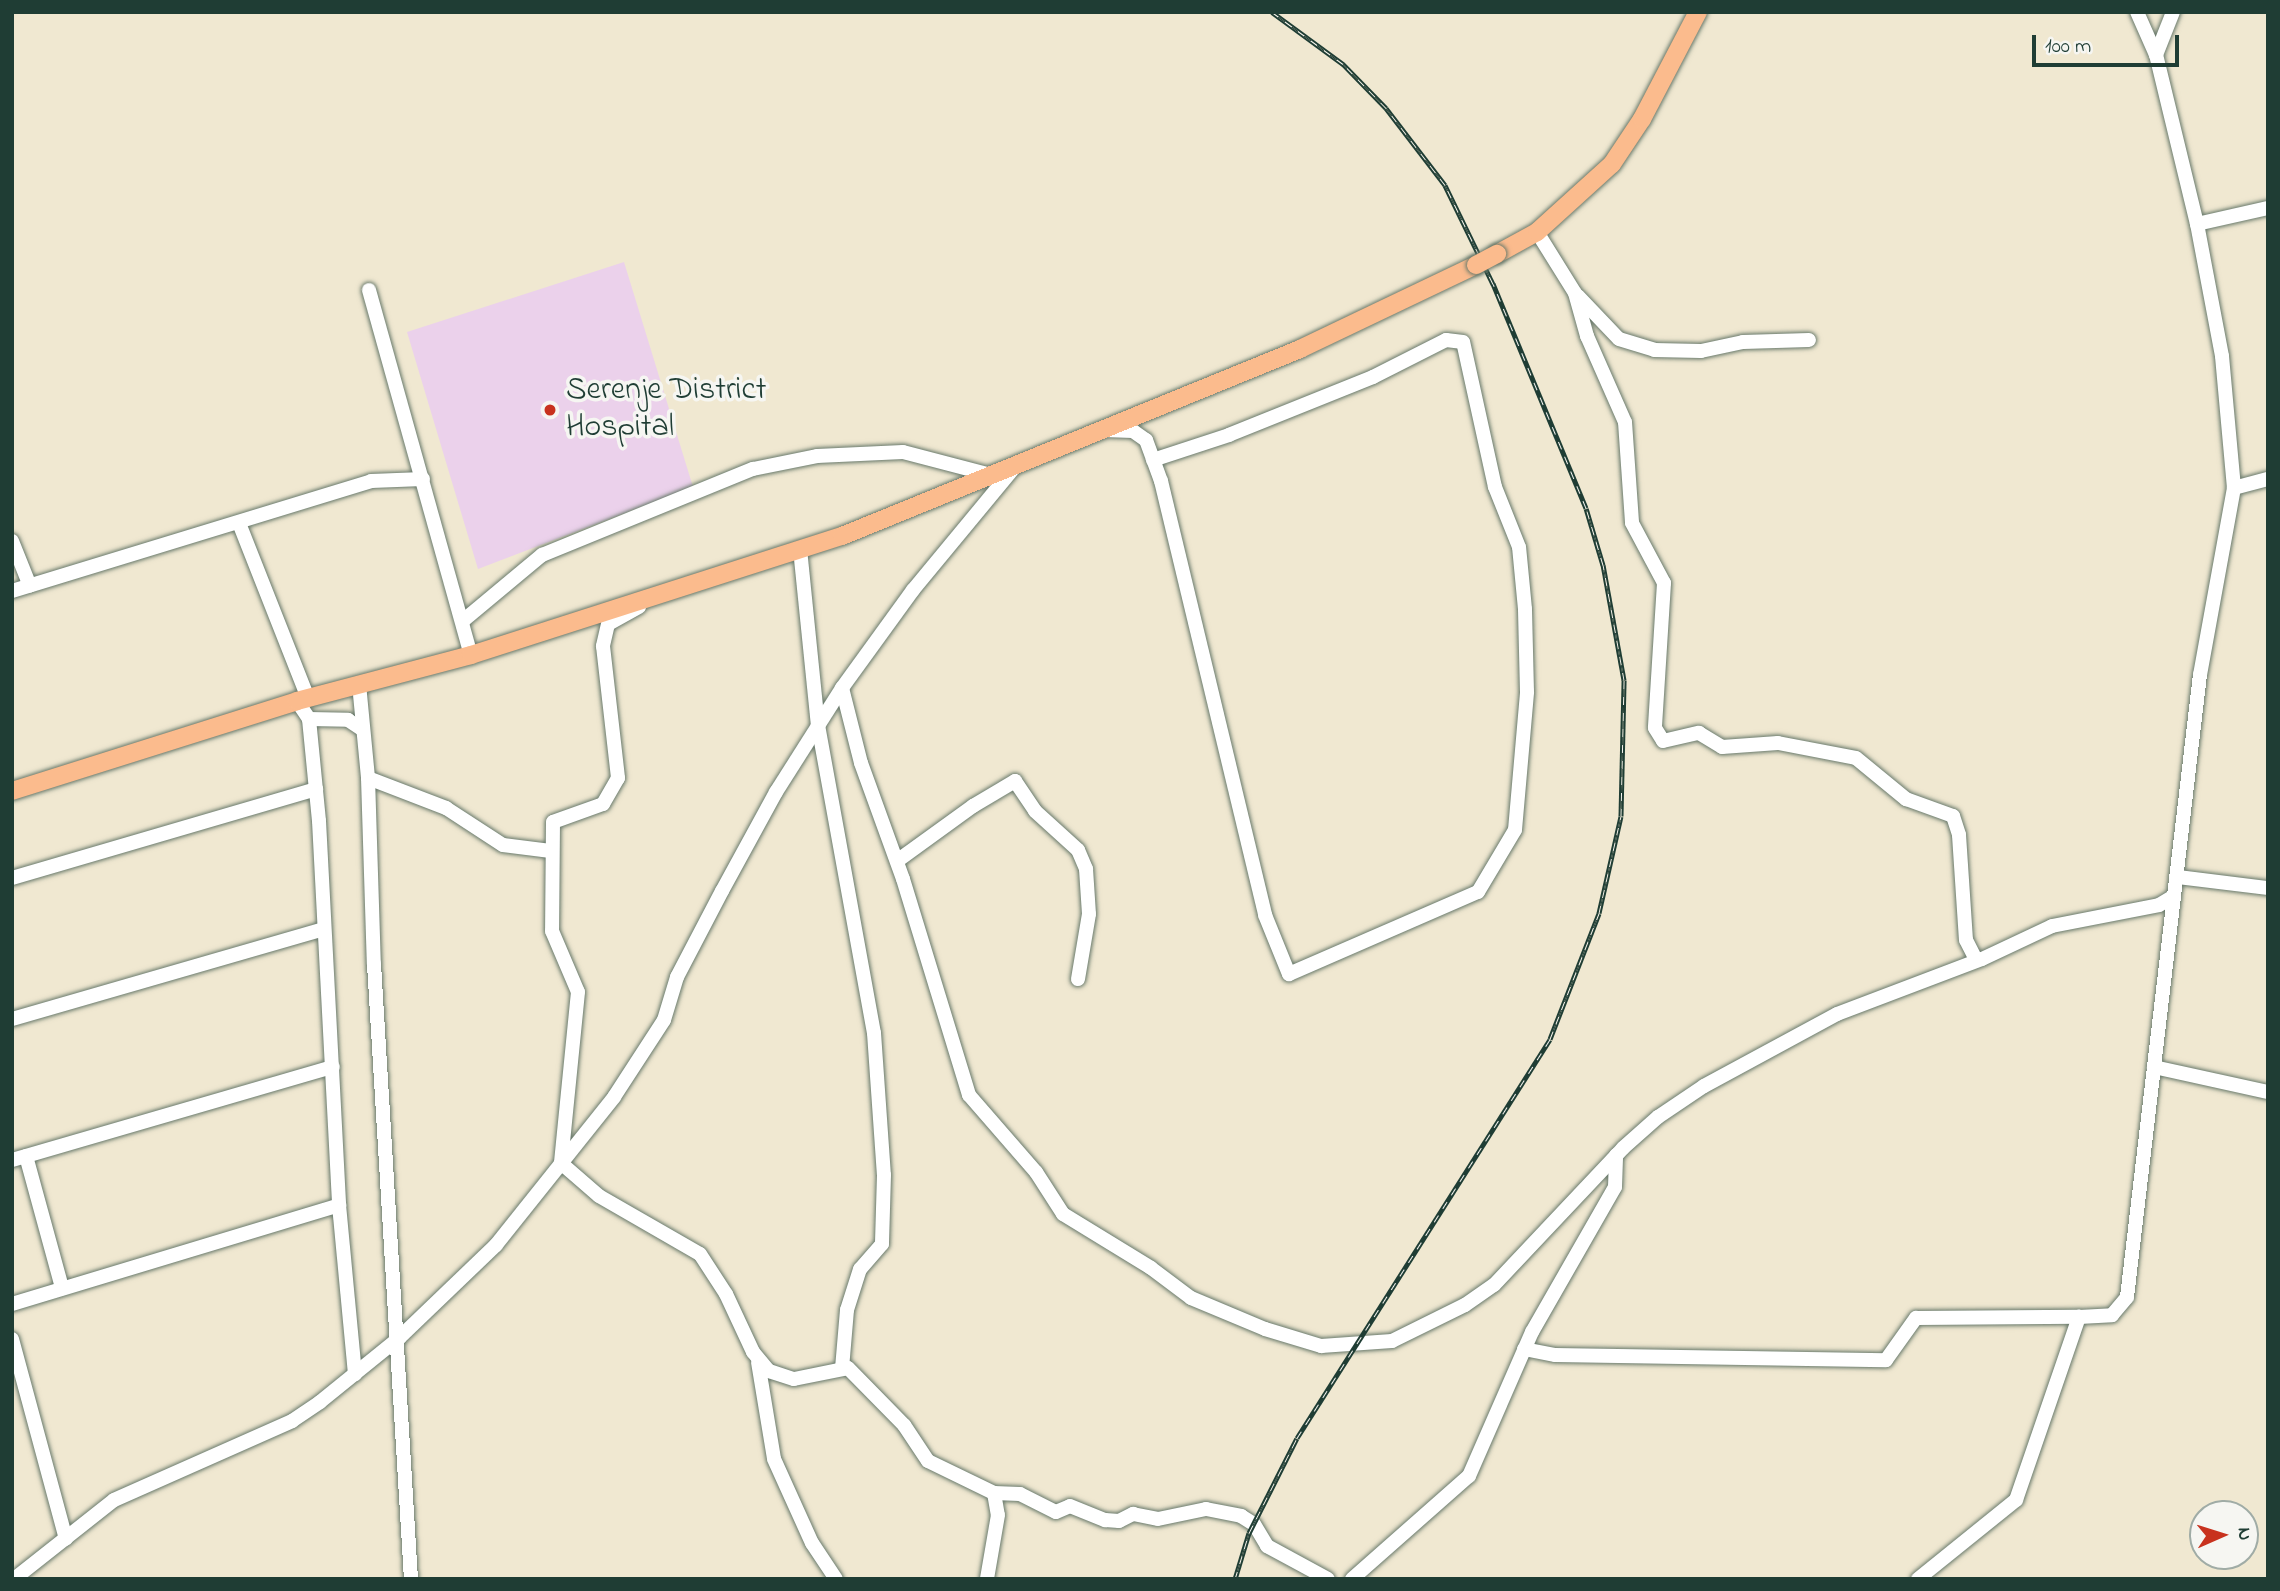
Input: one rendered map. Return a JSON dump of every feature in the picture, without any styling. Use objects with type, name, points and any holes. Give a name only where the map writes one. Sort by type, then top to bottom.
[{"type":"main road","points":[[12,791],[302,700],[471,655],[800,549],[996,476],[1099,430],[1300,349],[1476,265],[1537,232],[1612,164],[1642,119],[1698,12]]},
{"type":"street","points":[[1524,1349],[1555,1355],[1886,1360],[1916,1318],[2112,1315],[2127,1297],[2200,675],[2234,488],[2221,356],[2197,224],[2156,55],[2137,12]]},
{"type":"street","points":[[2156,55],[2173,12]]},
{"type":"street","points":[[2197,224],[2268,208]]},
{"type":"street","points":[[1537,232],[1574,293],[1619,339],[1654,350],[1700,351],[1743,342],[1809,340]]},
{"type":"street","points":[[369,290],[464,620],[471,655]]},
{"type":"street","points":[[1574,293],[1587,335],[1626,422],[1632,523],[1664,583],[1655,728],[1663,741],[1699,733],[1722,747],[1778,743],[1856,758],[1906,799],[1952,816],[1959,835],[1966,940],[1976,960]]},
{"type":"street","points":[[1099,430],[1133,431],[1146,440],[1153,460],[1265,915],[1289,975],[1478,892],[1515,830],[1527,692],[1525,609],[1519,547],[1495,487],[1463,342],[1447,340],[1373,377],[1229,435],[1153,460]]},
{"type":"street","points":[[464,620],[542,555],[753,469],[817,456],[903,452],[996,476]]},
{"type":"street","points":[[14,1579],[114,1500],[292,1421],[399,1338],[496,1245],[614,1097],[664,1020],[677,977],[700,932],[818,725],[842,688],[913,590],[1014,468]]},
{"type":"street","points":[[12,591],[371,481],[423,479]]},
{"type":"street","points":[[2234,488],[2268,479]]},
{"type":"street","points":[[239,523],[309,719],[334,1067],[339,1205],[355,1374]]},
{"type":"street","points":[[12,541],[30,586]]},
{"type":"street","points":[[800,549],[818,725],[874,1033],[884,1174],[882,1244],[860,1269],[853,1289],[842,1368]]},
{"type":"street","points":[[561,1163],[578,992],[552,931],[553,822],[603,804],[618,778],[603,646],[608,624],[674,589]]},
{"type":"street","points":[[359,684],[368,778],[374,964],[399,1338],[411,1579]]},
{"type":"street","points":[[842,688],[860,763],[897,861],[969,1095],[1036,1172],[1063,1214],[1151,1268],[1191,1298],[1265,1329],[1321,1346],[1372,1346],[1415,1332],[1494,1285],[1616,1155],[1682,1100],[1837,1014],[1976,960],[2052,926],[2159,905],[2174,896]]},
{"type":"street","points":[[309,719],[348,720],[362,729]]},
{"type":"street","points":[[368,778],[446,808],[503,845],[551,851]]},
{"type":"street","points":[[897,861],[973,806],[1016,781],[1035,811],[1078,850],[1086,869],[1089,914],[1078,979]]},
{"type":"street","points":[[12,878],[316,789]]},
{"type":"street","points":[[2178,877],[2268,888]]},
{"type":"street","points":[[12,1019],[323,929]]},
{"type":"street","points":[[62,1288],[19,1158],[334,1067]]},
{"type":"street","points":[[2154,1067],[2268,1092]]},
{"type":"street","points":[[1352,1579],[1469,1476],[1524,1349],[1615,1187],[1616,1155]]},
{"type":"street","points":[[561,1163],[599,1196],[700,1254],[726,1294],[758,1362],[774,1459],[812,1544],[836,1579]]},
{"type":"street","points":[[12,1304],[339,1205]]},
{"type":"street","points":[[1918,1579],[2017,1500],[2079,1317]]},
{"type":"street","points":[[12,1339],[66,1539]]},
{"type":"street","points":[[758,1362],[794,1379],[842,1368],[862,1380],[904,1425],[928,1461],[994,1493],[1020,1494],[1056,1512],[1070,1506],[1104,1520],[1119,1521],[1133,1514],[1158,1519],[1206,1509],[1241,1516],[1254,1524],[1267,1546],[1328,1579]]},
{"type":"street","points":[[987,1579],[998,1515],[994,1493]]},
{"type":"shaded area","name":"Serenje District Hospital","points":[[624,262],[693,487],[478,569],[407,332]]},
{"type":"railway","points":[[1235,1579],[1249,1533],[1297,1438],[1550,1039],[1599,913],[1621,816],[1624,680],[1603,565],[1586,508],[1493,284],[1445,185],[1386,108],[1343,64],[1272,12]]},
{"type":"place","name":"Serenje District Hospital","points":[[550,410]]}]
